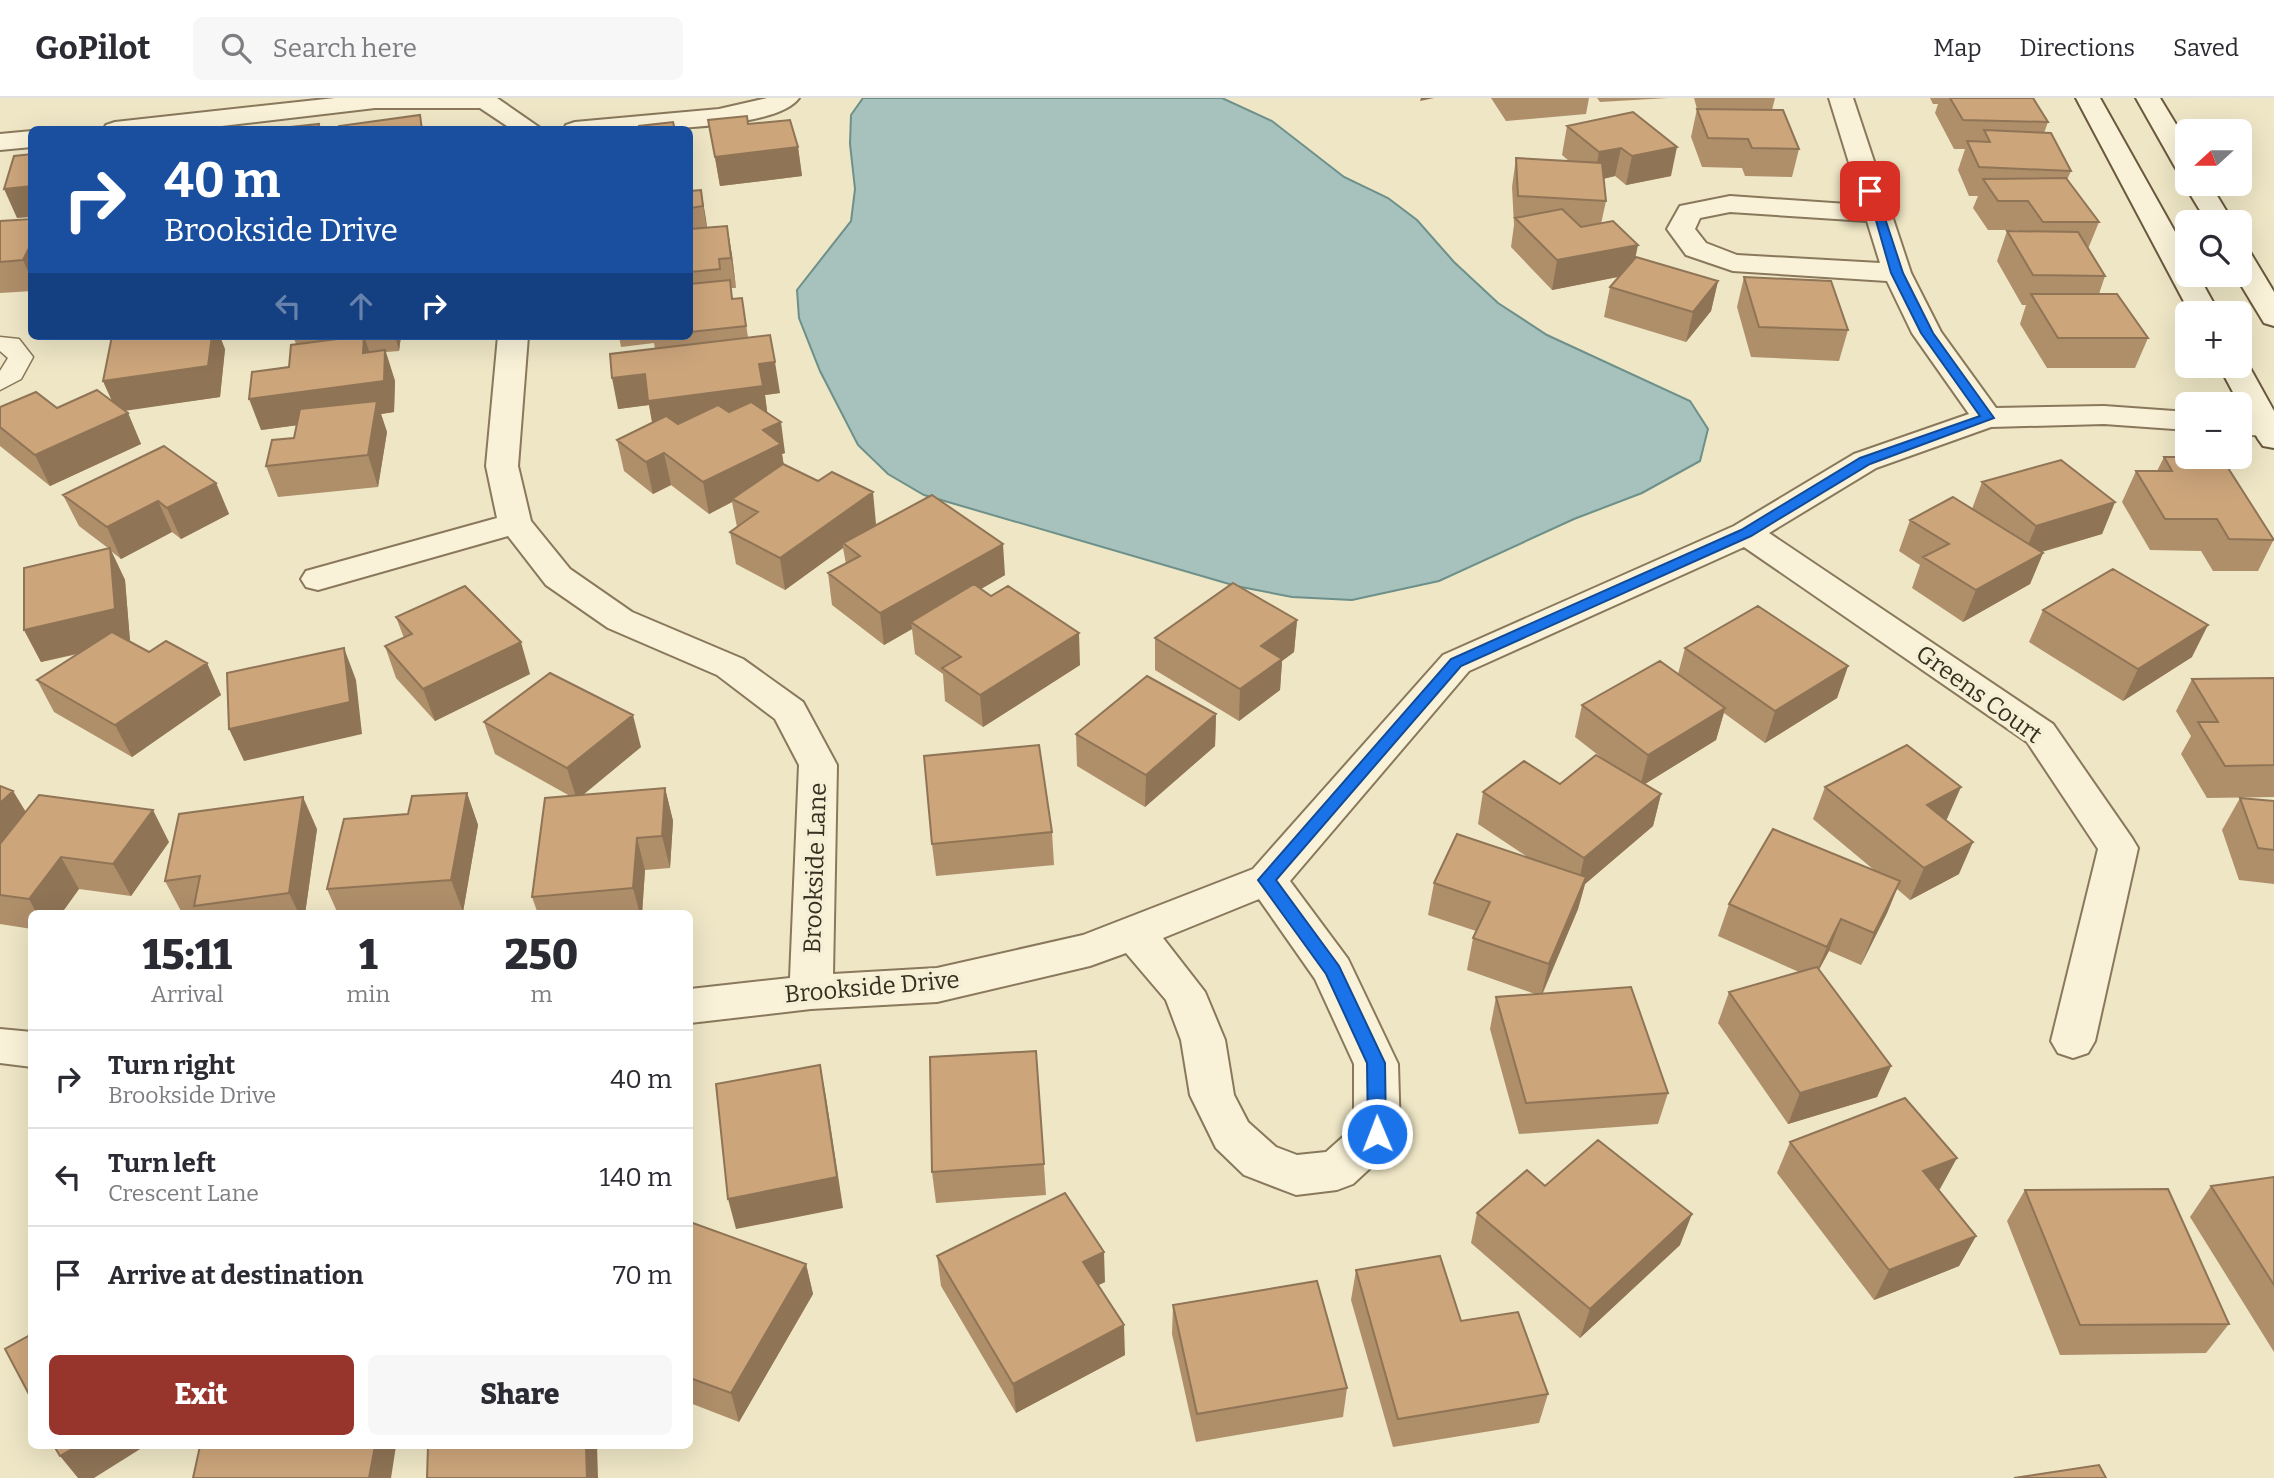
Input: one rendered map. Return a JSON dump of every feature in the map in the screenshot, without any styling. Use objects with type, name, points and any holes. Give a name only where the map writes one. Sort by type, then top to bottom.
[{"type":"street","points":[[151,126],[375,101],[485,101],[512,98]]},
{"type":"street","points":[[615,126],[759,109],[787,98]]},
{"type":"street","points":[[1841,98],[1897,273],[1927,333],[1987,418]]},
{"type":"street","points":[[2088,98],[2198,301]]},
{"type":"street","points":[[2148,98],[2175,145]]},
{"type":"street","points":[[485,101],[525,126]]},
{"type":"street","points":[[0,142],[28,139]]},
{"type":"street","points":[[1878,214],[1730,204],[1690,212],[1681,229],[1696,249],[1733,262],[1897,273]]},
{"type":"street","points":[[2252,279],[2274,317]]},
{"type":"street","name":"Brookside Lane","points":[[513,340],[502,467],[515,523],[558,577],[589,599],[620,620],[730,667],[790,711],[818,765],[811,992]]},
{"type":"street","points":[[2240,378],[2264,430]]},
{"type":"street","name":"Brookside Drive","points":[[693,1006],[811,992],[937,985],[1090,950],[1134,933],[1267,880],[1456,663],[1746,533],[1865,461],[1987,418],[2104,415],[2175,420]]},
{"type":"street","points":[[318,579],[515,523]]},
{"type":"street","name":"Greens Court","points":[[1746,533],[2040,733],[2118,848],[2073,1041]]},
{"type":"street","points":[[1134,933],[1184,992],[1203,1040],[1212,1095],[1232,1135],[1260,1161],[1296,1175],[1337,1170],[1377,1134],[1376,1063],[1333,971],[1267,880]]},
{"type":"street","points":[[0,1046],[28,1050]]},
{"type":"lane","points":[[0,344],[10,344],[21,357],[12,374],[0,383]]},
{"type":"water","points":[[863,98],[1222,98],[1272,121],[1344,177],[1388,198],[1417,220],[1454,262],[1498,303],[1547,335],[1690,401],[1708,429],[1700,461],[1642,493],[1574,519],[1439,581],[1352,600],[1292,597],[1236,586],[924,495],[888,474],[858,445],[820,371],[799,318],[797,290],[851,221],[855,189],[850,144],[851,115]]},
{"type":"building","points":[[1950,98],[2033,98],[2048,122],[1963,120]]},
{"type":"building","points":[[1697,109],[1783,110],[1799,149],[1752,148],[1748,139],[1708,138]]},
{"type":"building","points":[[1633,112],[1677,147],[1632,156],[1621,148],[1599,152],[1567,126]]},
{"type":"building","points":[[420,115],[421,126],[339,126]]},
{"type":"building","points":[[747,116],[748,124],[790,120],[798,147],[715,157],[708,120]]},
{"type":"building","points":[[673,122],[674,126],[639,126]]},
{"type":"building","points":[[1984,130],[2051,133],[2071,171],[1979,167],[1967,141],[1990,142]]},
{"type":"building","points":[[28,154],[28,186],[4,189],[14,156]]},
{"type":"building","points":[[1516,158],[1602,163],[1606,201],[1518,196]]},
{"type":"building","points":[[2066,178],[2099,222],[2043,222],[2028,201],[1998,201],[1983,179]]},
{"type":"building","points":[[701,190],[703,206],[693,208],[693,191]]},
{"type":"building","points":[[1562,209],[1581,227],[1613,221],[1638,245],[1557,260],[1515,218]]},
{"type":"building","points":[[28,219],[28,250],[23,260],[0,262],[0,221]]},
{"type":"building","points":[[727,226],[731,258],[719,259],[720,269],[693,272],[693,229]]},
{"type":"building","points":[[2007,231],[2078,232],[2105,276],[2033,275]]},
{"type":"building","points":[[1636,257],[1718,281],[1693,312],[1610,287]]},
{"type":"building","points":[[1744,277],[1831,281],[1848,330],[1759,327]]},
{"type":"building","points":[[730,280],[732,299],[742,298],[746,326],[693,332],[693,284]]},
{"type":"building","points":[[2031,294],[2117,294],[2148,338],[2058,338]]},
{"type":"building","points":[[770,335],[775,362],[759,364],[763,386],[648,401],[645,374],[612,378],[610,354]]},
{"type":"building","points":[[111,340],[211,340],[208,366],[103,381]]},
{"type":"building","points":[[332,340],[364,340],[363,353],[385,350],[384,381],[249,399],[252,372],[289,367],[291,345]]},
{"type":"building","points":[[97,390],[128,413],[35,455],[0,427],[0,407],[36,392],[57,408]]},
{"type":"building","points":[[377,401],[368,455],[266,466],[272,440],[294,438],[300,409]]},
{"type":"building","points":[[751,402],[781,422],[763,430],[781,444],[703,482],[664,453],[646,462],[617,440],[666,416],[678,424],[718,405],[729,412]]},
{"type":"building","points":[[164,446],[216,483],[167,508],[158,501],[107,527],[63,495]]},
{"type":"building","points":[[2164,457],[2175,457],[2175,469],[2229,469],[2274,540],[2229,539],[2217,519],[2165,519],[2136,471],[2172,471]]},
{"type":"building","points":[[2061,460],[2115,502],[2036,526],[1982,482]]},
{"type":"building","points":[[783,464],[818,481],[832,472],[873,492],[780,558],[730,532],[758,512],[732,499]]},
{"type":"building","points":[[932,495],[1003,544],[880,613],[828,573],[860,556],[843,543]]},
{"type":"building","points":[[1953,497],[2043,553],[1976,590],[1923,557],[1949,544],[1910,520]]},
{"type":"building","points":[[110,548],[115,609],[24,630],[24,568]]},
{"type":"building","points":[[2113,569],[2208,625],[2138,669],[2043,610]]},
{"type":"building","points":[[1233,583],[1297,620],[1261,646],[1282,659],[1240,689],[1155,638]]},
{"type":"building","points":[[974,584],[991,596],[1008,586],[1079,633],[980,695],[942,668],[961,657],[911,622]]},
{"type":"building","points":[[465,586],[521,642],[423,689],[385,646],[412,634],[396,617]]},
{"type":"building","points":[[1758,606],[1848,666],[1775,711],[1685,648]]},
{"type":"building","points":[[112,632],[149,652],[166,641],[207,663],[115,725],[37,680]]},
{"type":"building","points":[[344,648],[350,702],[229,729],[227,673]]},
{"type":"building","points":[[1660,661],[1725,708],[1648,755],[1582,705]]},
{"type":"building","points":[[550,673],[633,715],[567,768],[484,722]]},
{"type":"building","points":[[1147,676],[1216,714],[1146,775],[1076,734]]},
{"type":"building","points":[[2274,678],[2274,765],[2225,766],[2198,722],[2218,722],[2192,679]]},
{"type":"building","points":[[1039,745],[1052,832],[932,844],[924,756]]},
{"type":"building","points":[[1907,745],[1961,787],[1927,805],[1973,842],[1924,868],[1825,787]]},
{"type":"building","points":[[1596,755],[1661,794],[1584,858],[1483,792],[1524,761],[1560,784]]},
{"type":"building","points":[[0,786],[13,791],[0,803]]},
{"type":"building","points":[[665,788],[662,836],[637,838],[633,888],[532,897],[545,798]]},
{"type":"building","points":[[467,793],[451,880],[327,889],[344,819],[408,814],[412,796]]},
{"type":"building","points":[[39,795],[153,810],[113,864],[61,857],[29,899],[0,895],[0,844]]},
{"type":"building","points":[[303,797],[289,893],[194,906],[200,876],[165,881],[179,814]]},
{"type":"building","points":[[2240,798],[2274,801],[2274,850],[2258,848]]},
{"type":"building","points":[[1773,829],[1900,881],[1874,933],[1841,919],[1827,947],[1729,904]]},
{"type":"building","points":[[1457,834],[1586,877],[1549,964],[1473,938],[1490,902],[1434,883]]},
{"type":"building","points":[[1817,967],[1891,1066],[1800,1093],[1729,992]]},
{"type":"building","points":[[1631,987],[1668,1093],[1526,1103],[1496,997]]},
{"type":"building","points":[[1036,1051],[1044,1164],[932,1172],[930,1057]]},
{"type":"building","points":[[820,1065],[837,1177],[728,1199],[716,1084]]},
{"type":"building","points":[[1905,1098],[1957,1158],[1923,1171],[1976,1236],[1889,1270],[1790,1142]]},
{"type":"building","points":[[1598,1140],[1692,1214],[1590,1309],[1477,1213],[1527,1170],[1545,1186]]},
{"type":"building","points":[[2274,1177],[2274,1285],[2211,1186]]},
{"type":"building","points":[[2168,1189],[2229,1324],[2080,1325],[2025,1190]]},
{"type":"building","points":[[1065,1193],[1104,1252],[1083,1262],[1124,1325],[1013,1384],[937,1256]]},
{"type":"building","points":[[693,1223],[806,1264],[731,1393],[693,1379]]},
{"type":"building","points":[[1440,1256],[1461,1321],[1518,1312],[1548,1394],[1398,1419],[1356,1270]]},
{"type":"building","points":[[1317,1281],[1347,1388],[1197,1414],[1173,1305]]},
{"type":"building","points":[[28,1336],[28,1392],[5,1349]]},
{"type":"building","points":[[56,1449],[72,1449],[60,1456]]},
{"type":"building","points":[[199,1449],[374,1449],[369,1478],[193,1478]]},
{"type":"building","points":[[428,1449],[586,1449],[587,1478],[427,1478]]},
{"type":"building","points":[[2099,1465],[2106,1478],[2014,1478]]},
{"type":"route","points":[[1377,1134],[1376,1063],[1333,971],[1267,880],[1456,663],[1746,533],[1865,461],[1987,418],[1927,333],[1897,273],[1870,191]]}]
